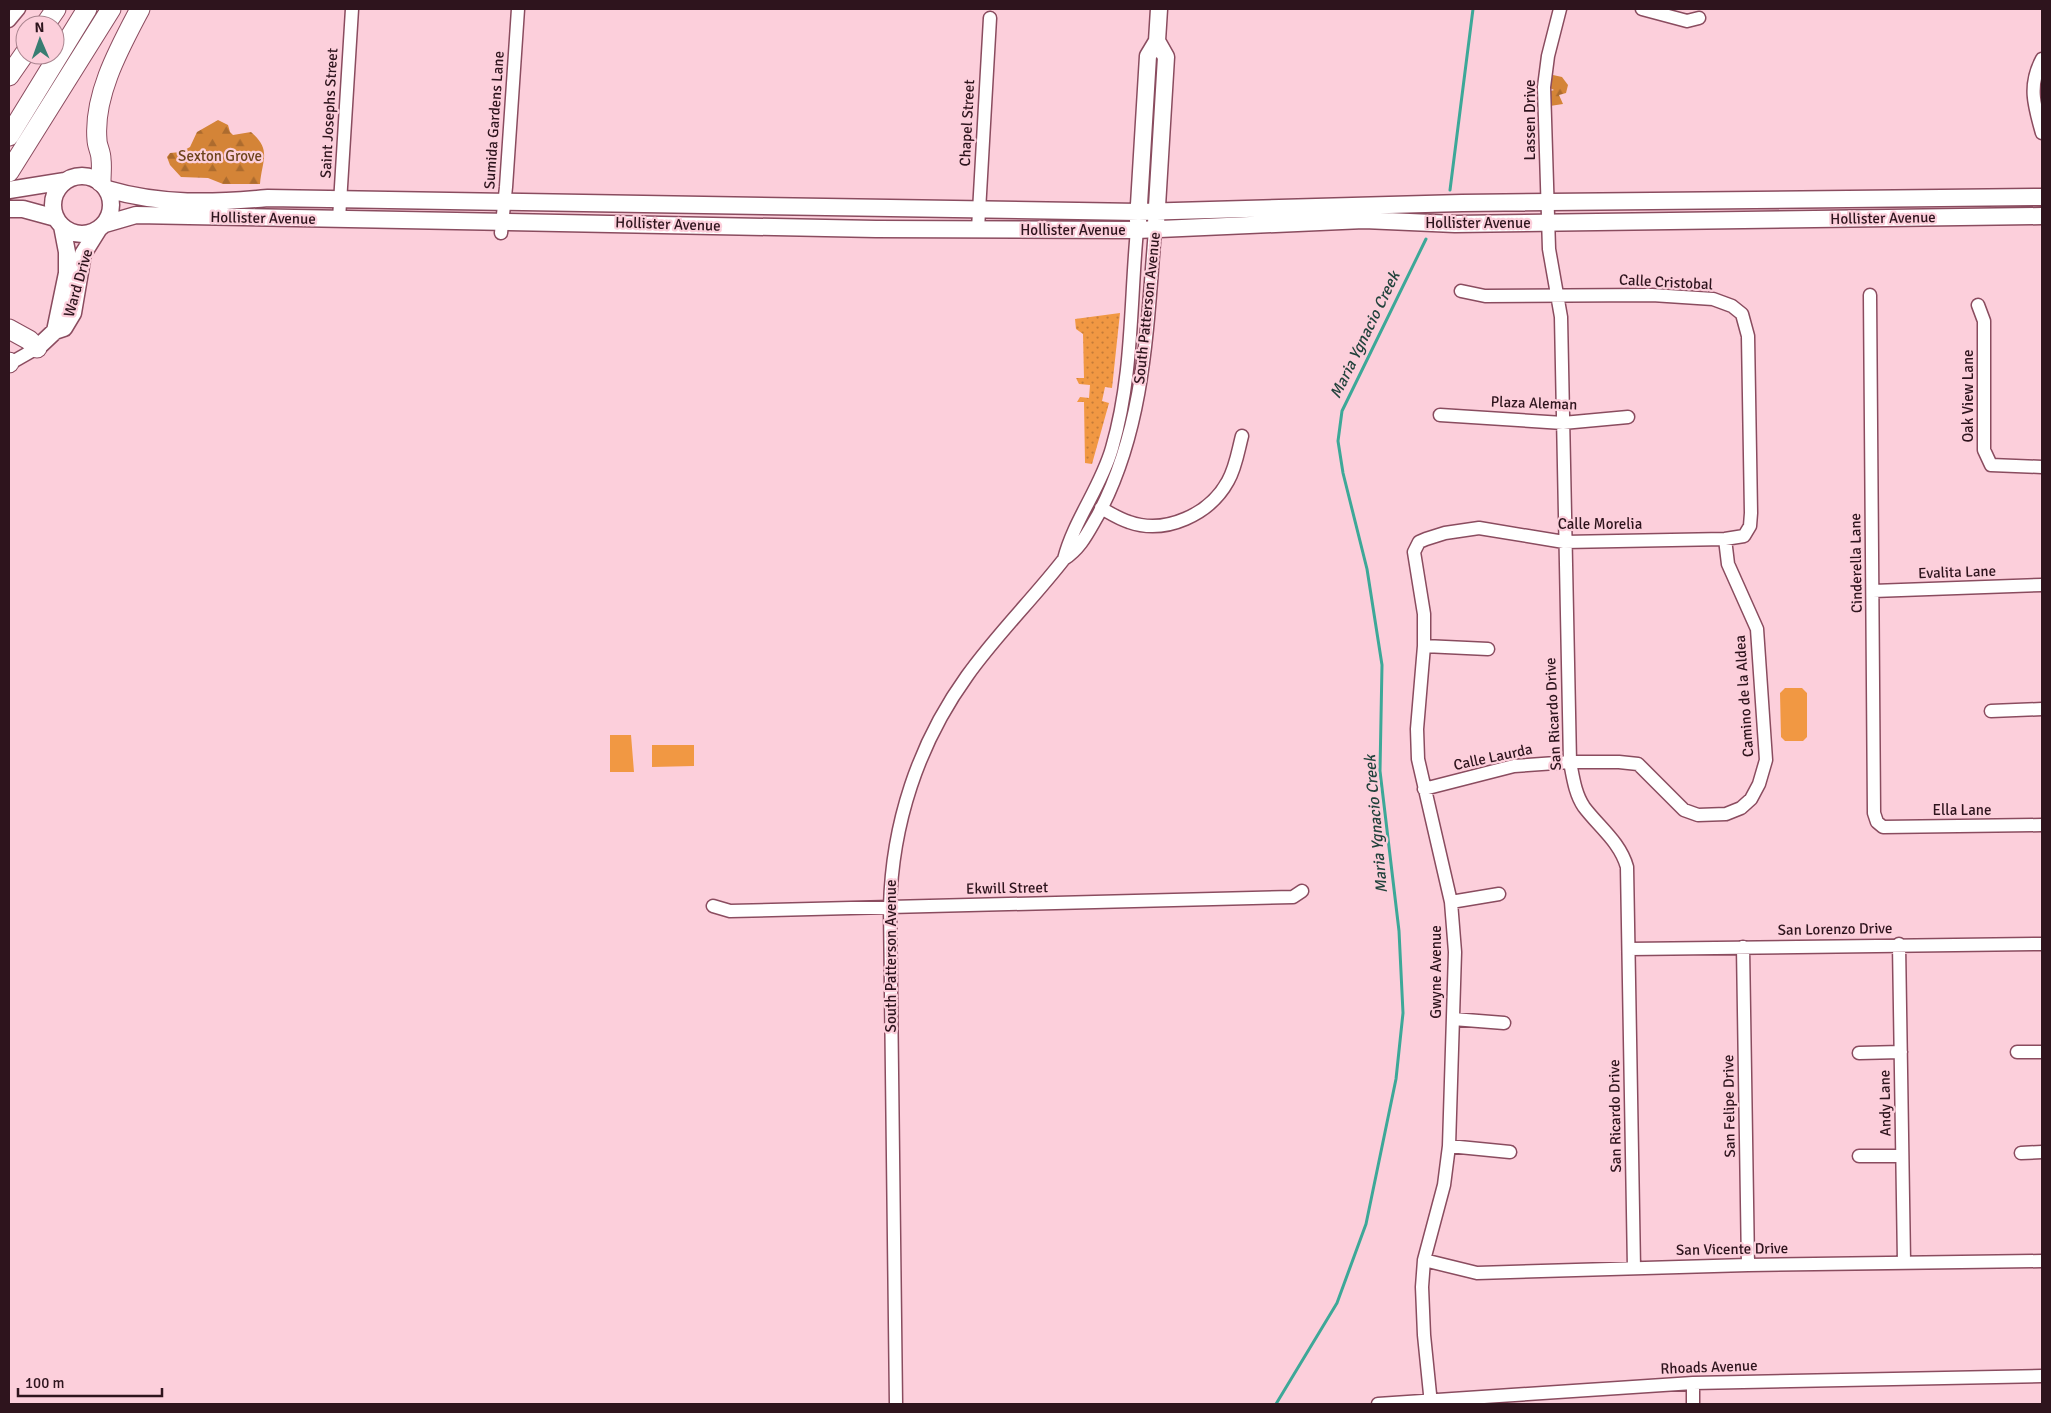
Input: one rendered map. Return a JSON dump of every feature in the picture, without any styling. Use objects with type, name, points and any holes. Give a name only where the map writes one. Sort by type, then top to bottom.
[{"type":"highway","points":[[9,136],[87,9]]},
{"type":"highway","points":[[9,172],[110,9]]},
{"type":"highway","points":[[104,185],[102,158],[96,140],[98,115],[106,80],[120,46],[140,9]]},
{"type":"highway","points":[[9,76],[17,65]]},
{"type":"highway","points":[[9,329],[29,340],[37,348]]},
{"type":"main road","name":"South Patterson Avenue","points":[[1137,230],[1148,56],[1157,41],[1159,9]]},
{"type":"main road","name":"South Patterson Avenue","points":[[1155,230],[1166,57],[1157,41]]},
{"type":"main road","points":[[9,190],[65,181],[83,176],[104,185],[112,207],[101,227],[80,234],[70,232],[59,222],[23,209],[9,209]]},
{"type":"main road","points":[[59,222],[54,198],[58,189],[65,181]]},
{"type":"main road","name":"Hollister Avenue","points":[[104,185],[150,200],[199,203],[268,198],[1139,212],[1418,204],[2042,197]]},
{"type":"main road","name":"Hollister Avenue","points":[[101,227],[136,215],[339,219],[502,227],[1137,230],[1364,220],[1454,224],[2042,216]]},
{"type":"main road","name":"Ward Drive","points":[[54,331],[68,273],[67,252],[59,222]]},
{"type":"main road","name":"Ward Drive","points":[[37,348],[54,331],[64,328],[73,313],[84,254],[101,227]]},
{"type":"street","points":[[9,22],[19,9]]},
{"type":"street","name":"Saint Josephs Street","points":[[339,219],[352,9]]},
{"type":"street","name":"Sumida Gardens Lane","points":[[502,227],[518,9]]},
{"type":"street","name":"Lassen Drive","points":[[1547,202],[1544,87],[1548,56],[1560,9]]},
{"type":"street","points":[[1642,9],[1687,21],[1699,18]]},
{"type":"street","name":"Chapel Street","points":[[978,229],[990,18]]},
{"type":"street","points":[[2042,59],[2034,75],[2042,133]]},
{"type":"street","name":"San Ricardo Drive","points":[[1547,202],[1550,261],[1561,318],[1564,542],[1570,762],[1574,786],[1583,806],[1624,854],[1627,868],[1634,1268]]},
{"type":"street","name":"South Patterson Avenue","points":[[1064,559],[1068,543],[1101,478],[1120,420],[1131,340],[1137,230]]},
{"type":"street","name":"South Patterson Avenue","points":[[896,1404],[890,907],[892,862],[900,818],[931,734],[966,676],[1064,559],[1078,550],[1101,508],[1122,458],[1142,375],[1155,230]]},
{"type":"street","name":"Calle Cristobal","points":[[1461,291],[1485,296],[1652,295],[1712,299],[1732,306]]},
{"type":"street","name":"Cinderella Lane","points":[[1870,295],[1874,813],[1877,822],[1883,826]]},
{"type":"street","points":[[1725,539],[1744,536],[1750,526],[1751,513],[1748,336],[1742,314],[1732,306],[1741,296]]},
{"type":"street","name":"Oak View Lane","points":[[1978,305],[1984,321],[1984,450],[1991,465],[2042,467]]},
{"type":"street","name":"Ward Drive","points":[[9,363],[37,348]]},
{"type":"street","name":"Plaza Aleman","points":[[1440,416],[1563,423],[1628,417]]},
{"type":"street","points":[[1101,508],[1130,523],[1166,525],[1189,517],[1212,502],[1228,481],[1242,436]]},
{"type":"street","name":"Calle Morelia","points":[[1420,542],[1445,533],[1479,528],[1564,542],[1725,539]]},
{"type":"street","name":"Camino de la Aldea","points":[[1570,762],[1638,764],[1684,810],[1698,815],[1726,814],[1741,808],[1752,799],[1759,784],[1766,760],[1757,629],[1728,564],[1725,539]]},
{"type":"street","name":"Gwyne Avenue","points":[[1420,542],[1414,557],[1424,614],[1424,646],[1417,729],[1418,759],[1451,902],[1455,952],[1450,1146],[1444,1185],[1424,1260],[1422,1287],[1424,1335],[1431,1401]]},
{"type":"street","name":"Evalita Lane","points":[[1873,591],[2042,585]]},
{"type":"street","points":[[1424,646],[1488,649]]},
{"type":"street","points":[[1991,711],[2042,710]]},
{"type":"street","name":"Calle Laurda","points":[[1424,789],[1514,766],[1570,762]]},
{"type":"street","name":"Ella Lane","points":[[1883,826],[2042,825]]},
{"type":"street","name":"Ekwill Street","points":[[713,906],[730,911],[1293,897],[1302,891]]},
{"type":"street","points":[[1451,902],[1499,894]]},
{"type":"street","name":"San Lorenzo Drive","points":[[1629,949],[1898,944],[2042,944]]},
{"type":"street","name":"Andy Lane","points":[[1898,944],[1904,1262]]},
{"type":"street","name":"San Felipe Drive","points":[[1743,947],[1748,1265]]},
{"type":"street","points":[[1453,1019],[1504,1022]]},
{"type":"street","points":[[1858,1054],[1901,1052]]},
{"type":"street","points":[[2017,1052],[2042,1052]]},
{"type":"street","points":[[1450,1146],[1510,1152]]},
{"type":"street","points":[[2021,1153],[2042,1152]]},
{"type":"street","points":[[1859,1156],[1902,1156]]},
{"type":"street","name":"San Vicente Drive","points":[[1424,1260],[1477,1273],[1748,1265],[2042,1261]]},
{"type":"street","name":"Rhoads Avenue","points":[[1378,1404],[1693,1383],[2042,1376]]},
{"type":"street","points":[[1693,1383],[1693,1404]]},
{"type":"shaded area","points":[[1120,313],[1112,388],[1105,387],[1102,401],[1109,403],[1092,464],[1085,463],[1084,402],[1077,402],[1080,397],[1089,398],[1090,385],[1079,384],[1076,378],[1084,378],[1083,334],[1076,329],[1075,319]]},
{"type":"shaded area","points":[[1785,688],[1802,688],[1807,693],[1807,737],[1803,741],[1785,741],[1781,737],[1780,693]]},
{"type":"shaded area","points":[[610,735],[631,735],[634,772],[610,772]]},
{"type":"shaded area","points":[[652,745],[694,745],[694,766],[652,767]]},
{"type":"green space","points":[[1553,75],[1562,77],[1568,85],[1566,93],[1559,95],[1563,104],[1550,106],[1548,92],[1554,90],[1550,88],[1550,78]]},
{"type":"green space","name":"Sexton Grove","points":[[218,120],[228,125],[233,135],[251,132],[262,144],[264,156],[260,184],[223,184],[208,178],[181,177],[170,165],[167,157],[170,153],[181,152],[190,147],[197,132]]},
{"type":"waterway","name":"Maria Ygnacio Creek","points":[[1450,190],[1473,9]]},
{"type":"waterway","name":"Maria Ygnacio Creek","points":[[1276,1404],[1337,1303],[1366,1224],[1396,1079],[1403,1013],[1399,931],[1380,771],[1382,665],[1367,569],[1343,473],[1338,441],[1342,411],[1426,239]]}]
